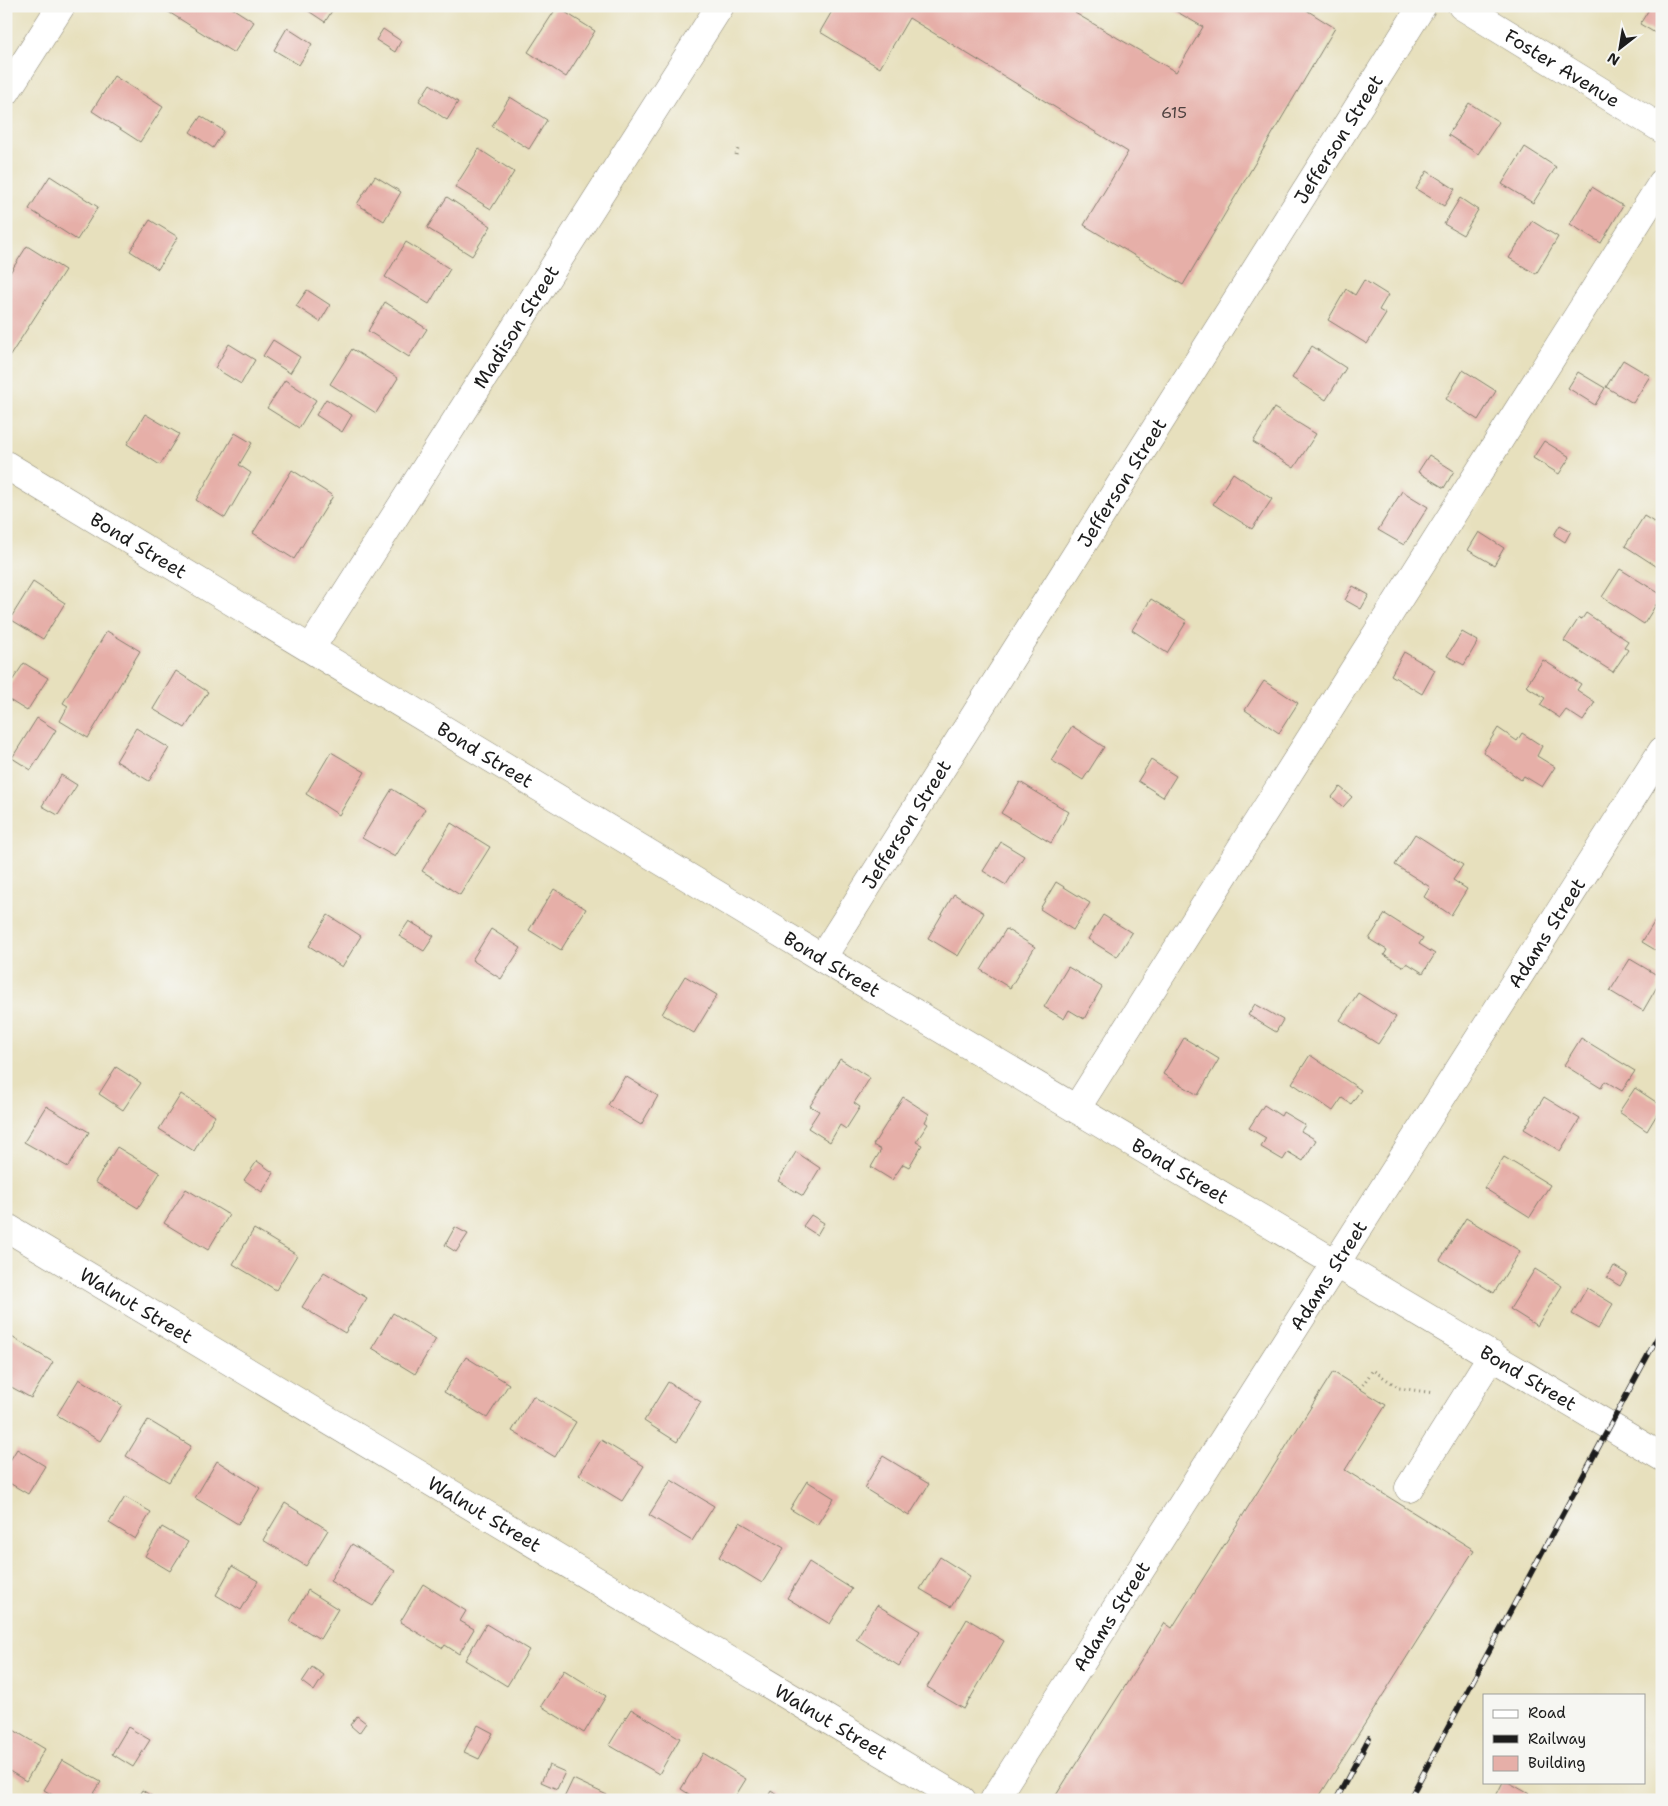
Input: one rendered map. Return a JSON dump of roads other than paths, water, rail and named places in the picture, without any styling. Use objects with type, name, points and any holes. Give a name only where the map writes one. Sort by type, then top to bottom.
[{"type":"street","points":[[6,92],[61,6]]},
{"type":"street","name":"Madison Street","points":[[311,648],[720,6]]},
{"type":"street","name":"Jefferson Street","points":[[822,958],[1422,6]]},
{"type":"street","name":"Foster Avenue","points":[[1462,6],[1662,129]]},
{"type":"street","points":[[1076,1108],[1662,183]]},
{"type":"street","name":"Bond Street","points":[[6,465],[822,958],[1662,1457]]},
{"type":"street","name":"Adams Street","points":[[994,1800],[1662,751]]},
{"type":"street","name":"Walnut Street","points":[[6,1227],[962,1800]]},
{"type":"street","points":[[1409,1488],[1492,1355]]},
{"type":"railway","points":[[1409,1800],[1662,1329]]},
{"type":"railway","points":[[1336,1800],[1369,1738]]}]
